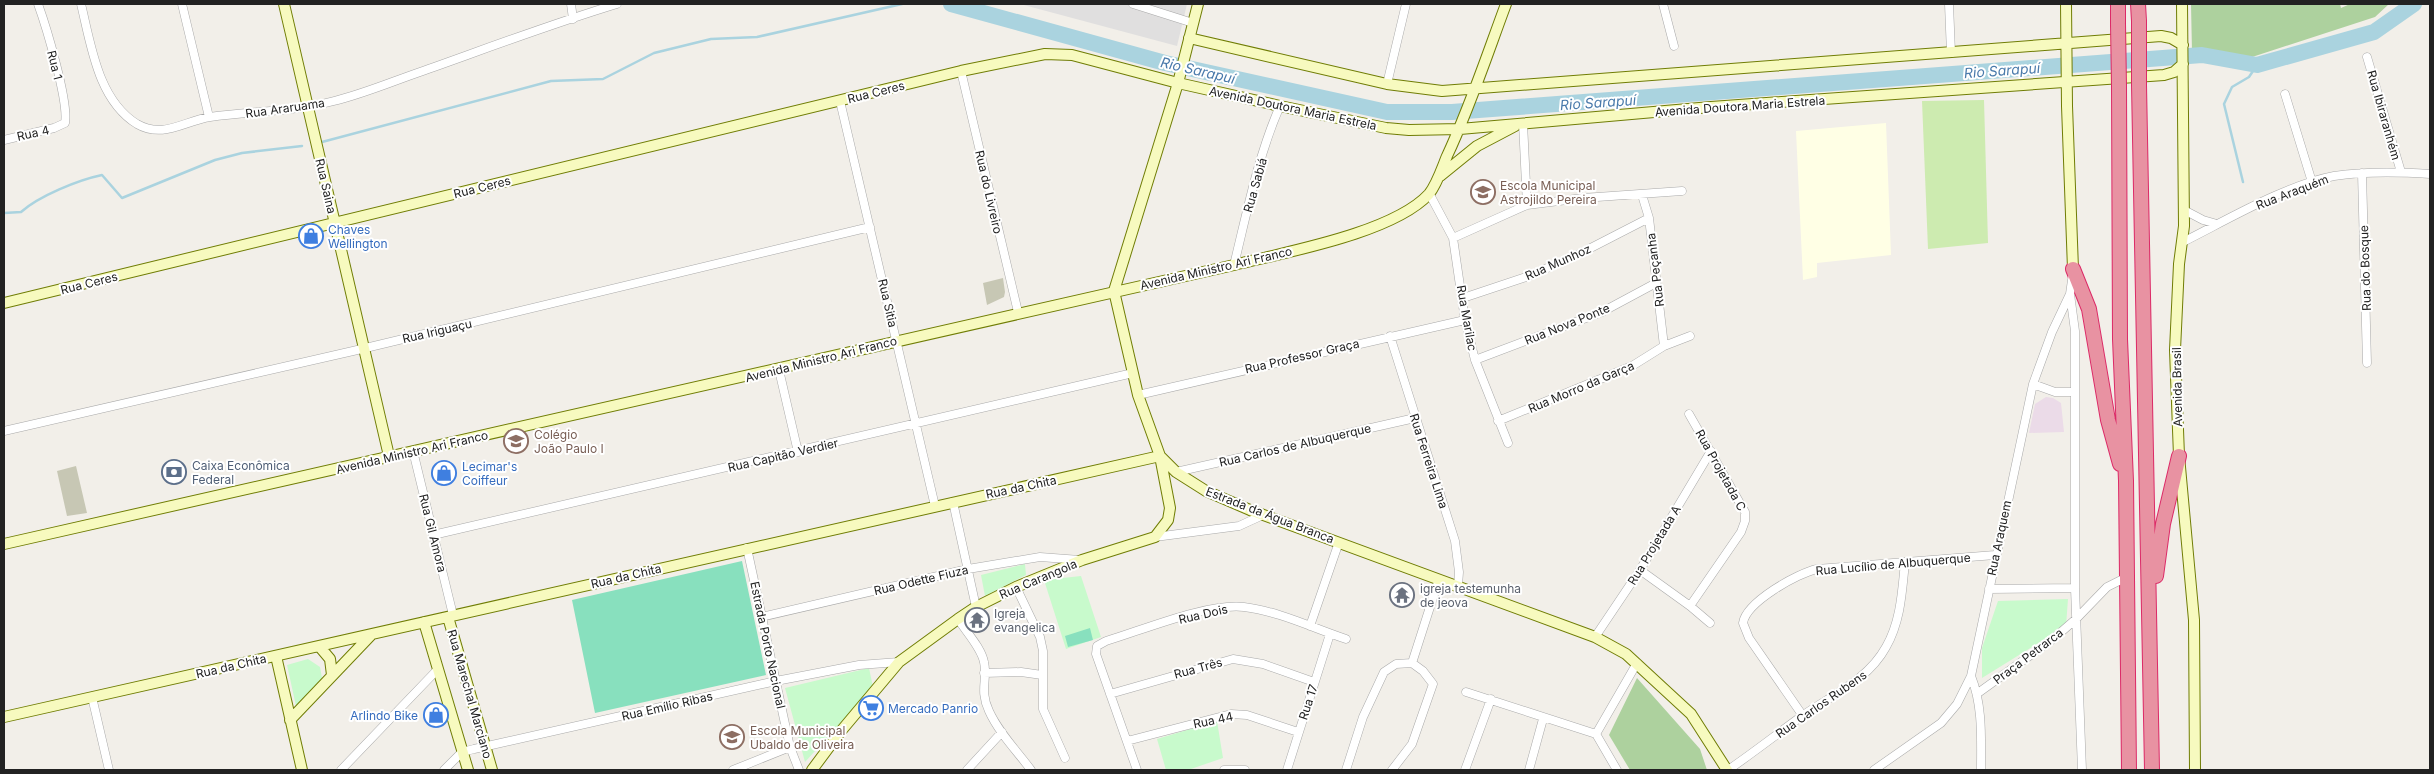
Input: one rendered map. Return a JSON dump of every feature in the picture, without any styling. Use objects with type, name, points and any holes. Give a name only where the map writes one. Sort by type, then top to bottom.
[{"type":"highway","points":[[2118,4],[2120,339],[2126,481],[2129,770]]},
{"type":"highway","points":[[2138,4],[2152,770]]},
{"type":"highway","points":[[2074,269],[2089,309],[2108,420],[2126,481]]},
{"type":"highway","points":[[2150,629],[2163,524],[2178,456]]},
{"type":"street","name":"Rua 1","points":[[38,4],[65,110],[65,123],[61,126]]},
{"type":"street","name":"Rua Araruama","points":[[80,4],[101,77],[122,112],[137,124],[151,130],[178,128],[208,117],[308,107],[360,93],[617,4]]},
{"type":"street","points":[[182,4],[208,117]]},
{"type":"street","name":"Rua Saina","points":[[284,4],[389,456]]},
{"type":"street","points":[[571,4],[573,19]]},
{"type":"street","points":[[1134,4],[1193,24]]},
{"type":"street","points":[[1114,291],[1178,82],[1198,4]]},
{"type":"street","points":[[1387,84],[1406,4]]},
{"type":"street","name":"Avenida Ministro Ari Franco","points":[[4,544],[389,456],[779,370],[1018,312],[1234,265],[1342,238],[1400,214],[1429,193],[1438,178],[1462,125],[1506,4]]},
{"type":"street","points":[[1663,4],[1674,46]]},
{"type":"street","points":[[1949,4],[1951,53]]},
{"type":"street","points":[[2066,4],[2067,106],[2074,269]]},
{"type":"street","name":"Avenida Brasil","points":[[2182,4],[2184,210],[2175,350],[2178,456],[2194,620],[2195,770]]},
{"type":"street","points":[[2053,43],[2066,29]]},
{"type":"street","points":[[1189,38],[1387,84],[1473,94],[2053,43],[2066,47],[2161,36],[2171,38],[2183,47]]},
{"type":"street","name":"Rua Ceres","points":[[4,304],[961,71],[1055,53],[1107,62],[1178,82]]},
{"type":"street","name":"Rua Ibiraranhém","points":[[2367,57],[2401,172]]},
{"type":"street","name":"Avenida Doutora Maria Estrela","points":[[1178,82],[1386,128],[1523,123],[1711,107],[2067,84],[2164,75],[2174,72],[2183,63]]},
{"type":"street","name":"Rua do Livreiro","points":[[961,71],[1018,312]]},
{"type":"street","points":[[2048,85],[2059,94],[2067,106]]},
{"type":"street","points":[[2285,94],[2312,182]]},
{"type":"street","name":"Rua Sitia","points":[[840,101],[936,506]]},
{"type":"street","name":"Rua Sabiá","points":[[1234,265],[1248,206],[1272,125],[1280,106]]},
{"type":"street","points":[[1438,178],[1477,146],[1523,123],[1526,205]]},
{"type":"street","name":"Rua 4","points":[[4,140],[61,126]]},
{"type":"street","name":"Rua Araquém","points":[[2182,242],[2217,224],[2312,182],[2362,172],[2430,174]]},
{"type":"street","name":"Rua do Bosque","points":[[2362,172],[2368,363]]},
{"type":"street","points":[[1453,238],[1526,205],[1583,198],[1682,192]]},
{"type":"street","name":"Rua Marilac","points":[[1429,193],[1453,238],[1465,320],[1475,360],[1508,443]]},
{"type":"street","name":"Rua Peçanha","points":[[1642,195],[1649,218],[1664,346]]},
{"type":"street","points":[[2184,210],[2203,220],[2217,224]]},
{"type":"street","name":"Rua Munhoz","points":[[1463,298],[1529,276],[1577,255],[1649,218]]},
{"type":"street","name":"Rua Iriguaçu","points":[[4,431],[364,348],[870,227]]},
{"type":"street","name":"Rua Araquem","points":[[1874,770],[1941,724],[1957,704],[1971,676],[1995,555],[2033,384],[2052,332],[2070,294],[2074,269]]},
{"type":"street","name":"Rua Nova Ponte","points":[[1475,360],[1602,312],[1656,283]]},
{"type":"street","name":"Estrada da Água Branca","points":[[1114,291],[1138,394],[1160,456],[1176,472],[1206,491],[1263,515],[1595,637],[1626,654],[1691,714],[1728,770]]},
{"type":"street","points":[[2070,294],[2075,331],[2075,588],[2082,770]]},
{"type":"street","name":"Rua Professor Graça","points":[[1138,394],[1465,320]]},
{"type":"street","name":"Rua Ferreira Lima","points":[[1390,336],[1454,541],[1459,572],[1458,586]]},
{"type":"street","name":"Rua Morro da Garça","points":[[1498,421],[1632,366],[1664,346],[1690,336]]},
{"type":"street","points":[[779,370],[798,452]]},
{"type":"street","name":"Rua Capitão Verdier","points":[[433,536],[1133,373]]},
{"type":"street","points":[[2033,384],[2055,392],[2074,392]]},
{"type":"street","name":"Rua Projetada C","points":[[1689,414],[1741,502],[1746,521],[1741,532],[1690,606]]},
{"type":"street","name":"Rua Carlos de Albuquerque","points":[[1176,472],[1415,418]]},
{"type":"street","name":"Rua Gil Amora","points":[[413,451],[450,616]]},
{"type":"street","name":"Rua Projetada A","points":[[1595,637],[1640,570],[1710,451]]},
{"type":"street","points":[[1155,537],[1168,520],[1170,508],[1160,456]]},
{"type":"street","name":"Rua da Chita","points":[[4,717],[1160,456]]},
{"type":"street","points":[[954,502],[976,607]]},
{"type":"street","points":[[1155,537],[1239,526],[1263,515]]},
{"type":"street","name":"Rua Carangola","points":[[812,770],[899,662],[958,619],[976,607],[1016,587],[1081,560],[1155,537]]},
{"type":"street","points":[[1310,626],[1339,542]]},
{"type":"street","name":"Estrada Porto Nacional","points":[[747,548],[790,747],[799,770]]},
{"type":"street","name":"Rua Lucílio de Albuquerque","points":[[1803,716],[1749,638],[1743,623],[1748,611],[1777,588],[1806,571],[1817,568],[1995,555]]},
{"type":"street","name":"Rua Odette Fiuza","points":[[762,617],[968,569],[1040,557],[1081,560]]},
{"type":"street","name":"Rua Carlos Rubens","points":[[1728,770],[1866,673],[1877,662],[1895,628],[1902,603],[1905,562]]},
{"type":"street","points":[[1640,570],[1690,606],[1710,624]]},
{"type":"street","name":"Praça Petrarca","points":[[1978,692],[2052,639],[2076,619],[2107,587],[2128,577]]},
{"type":"street","points":[[1412,663],[1439,579]]},
{"type":"street","points":[[1016,587],[1040,637],[1043,651],[1042,709],[1065,758]]},
{"type":"street","points":[[1989,589],[2075,588]]},
{"type":"street","name":"Rua Dois","points":[[1110,694],[1096,654],[1096,648],[1106,641],[1225,607],[1243,607],[1264,611],[1346,640]]},
{"type":"street","name":"Rua Marechal Marciano","points":[[450,616],[492,770]]},
{"type":"street","points":[[958,619],[982,655],[985,699],[1002,732],[1031,770]]},
{"type":"street","name":"Rua Marechal Marciano","points":[[424,622],[468,770]]},
{"type":"street","points":[[290,720],[372,633]]},
{"type":"street","name":"Rua 17","points":[[1287,770],[1330,634]]},
{"type":"street","points":[[319,646],[330,659],[332,675]]},
{"type":"street","points":[[276,656],[302,770]]},
{"type":"street","name":"Rua Três","points":[[1110,694],[1233,659],[1263,664],[1314,682]]},
{"type":"street","name":"Rua Emílio Ribas","points":[[462,752],[776,681],[858,665],[899,662]]},
{"type":"street","points":[[1346,770],[1363,717],[1384,672],[1396,664],[1412,663],[1423,671],[1433,684],[1412,744],[1392,770]]},
{"type":"street","points":[[1596,734],[1637,663]]},
{"type":"street","points":[[341,770],[438,669]]},
{"type":"street","points":[[984,673],[1021,672],[1042,674]]},
{"type":"street","points":[[1971,676],[1978,692],[1981,770]]},
{"type":"street","points":[[1466,692],[1491,699],[1543,719],[1596,734],[1617,770]]},
{"type":"street","points":[[1110,694],[1137,770]]},
{"type":"street","points":[[92,698],[109,770]]},
{"type":"street","points":[[1465,770],[1491,699]]},
{"type":"street","name":"Rua 44","points":[[1127,741],[1231,714],[1247,715],[1298,732]]},
{"type":"street","points":[[1529,770],[1543,719]]},
{"type":"street","points":[[967,770],[1002,732]]},
{"type":"street","points":[[733,770],[790,747]]},
{"type":"street","points":[[444,770],[462,752]]},
{"type":"street","points":[[1224,770],[1245,770]]},
{"type":"shaded area","points":[[1020,4],[1187,4],[1177,46]]},
{"type":"shaded area","points":[[1886,123],[1891,255],[1817,263],[1817,277],[1803,280],[1796,131]]},
{"type":"shaded area","points":[[1003,278],[1004,297],[987,305],[983,283]]},
{"type":"shaded area","points":[[2046,397],[2053,398],[2061,403],[2064,432],[2029,433],[2035,404]]},
{"type":"shaded area","points":[[76,466],[87,513],[67,516],[57,471]]},
{"type":"green space","points":[[2191,4],[2340,4],[2341,8],[2350,4],[2389,4],[2375,17],[2246,59],[2202,51],[2192,52]]},
{"type":"green space","points":[[1984,100],[1988,243],[1928,249],[1922,101]]},
{"type":"green space","points":[[742,561],[766,675],[595,713],[572,600]]},
{"type":"green space","points":[[1025,564],[1026,575],[985,596],[981,575]]},
{"type":"green space","points":[[1081,576],[1101,637],[1066,649],[1044,580]]},
{"type":"green space","points":[[2068,599],[2066,626],[1982,678],[1982,648],[1998,601]]},
{"type":"green space","points":[[1090,628],[1093,640],[1068,647],[1065,636]]},
{"type":"green space","points":[[308,659],[320,667],[322,678],[296,706],[287,665]]},
{"type":"green space","points":[[869,668],[873,687],[805,762],[785,688]]},
{"type":"green space","points":[[1637,678],[1700,749],[1707,770],[1630,770],[1609,735]]},
{"type":"green space","points":[[1217,721],[1223,758],[1188,770],[1166,770],[1157,739]]},
{"type":"waterway","points":[[322,142],[551,81],[603,79],[654,53],[711,39],[757,37],[902,4]]},
{"type":"waterway","name":"Rio Sarapuí","points":[[951,4],[1165,63],[1387,112],[1452,112],[2202,55],[2257,65],[2374,32],[2414,4]]},
{"type":"waterway","name":"Rio Sarapuí","points":[[2243,182],[2224,104],[2232,87],[2249,77],[2257,65]]},
{"type":"waterway","points":[[4,213],[21,212],[59,189],[102,175],[122,198],[215,160],[242,153],[302,146]]},
{"type":"place","name":"Escola Municipal Astrojildo Pereira","points":[[1483,192]]},
{"type":"place","name":"Chaves Wellington","points":[[311,236]]},
{"type":"place","name":"Colégio João Paulo I","points":[[516,441]]},
{"type":"place","name":"Caixa Econômica Federal","points":[[174,472]]},
{"type":"place","name":"Lecimar's Coiffeur","points":[[444,473]]},
{"type":"place","name":"igreja testemunha de jeova","points":[[1402,595]]},
{"type":"place","name":"Igreja evangelica","points":[[977,620]]},
{"type":"place","name":"Mercado Panrio","points":[[871,708]]},
{"type":"place","name":"Arlindo Bike","points":[[436,715]]},
{"type":"place","name":"Escola Municipal Ubaldo de Oliveira","points":[[732,737]]}]
